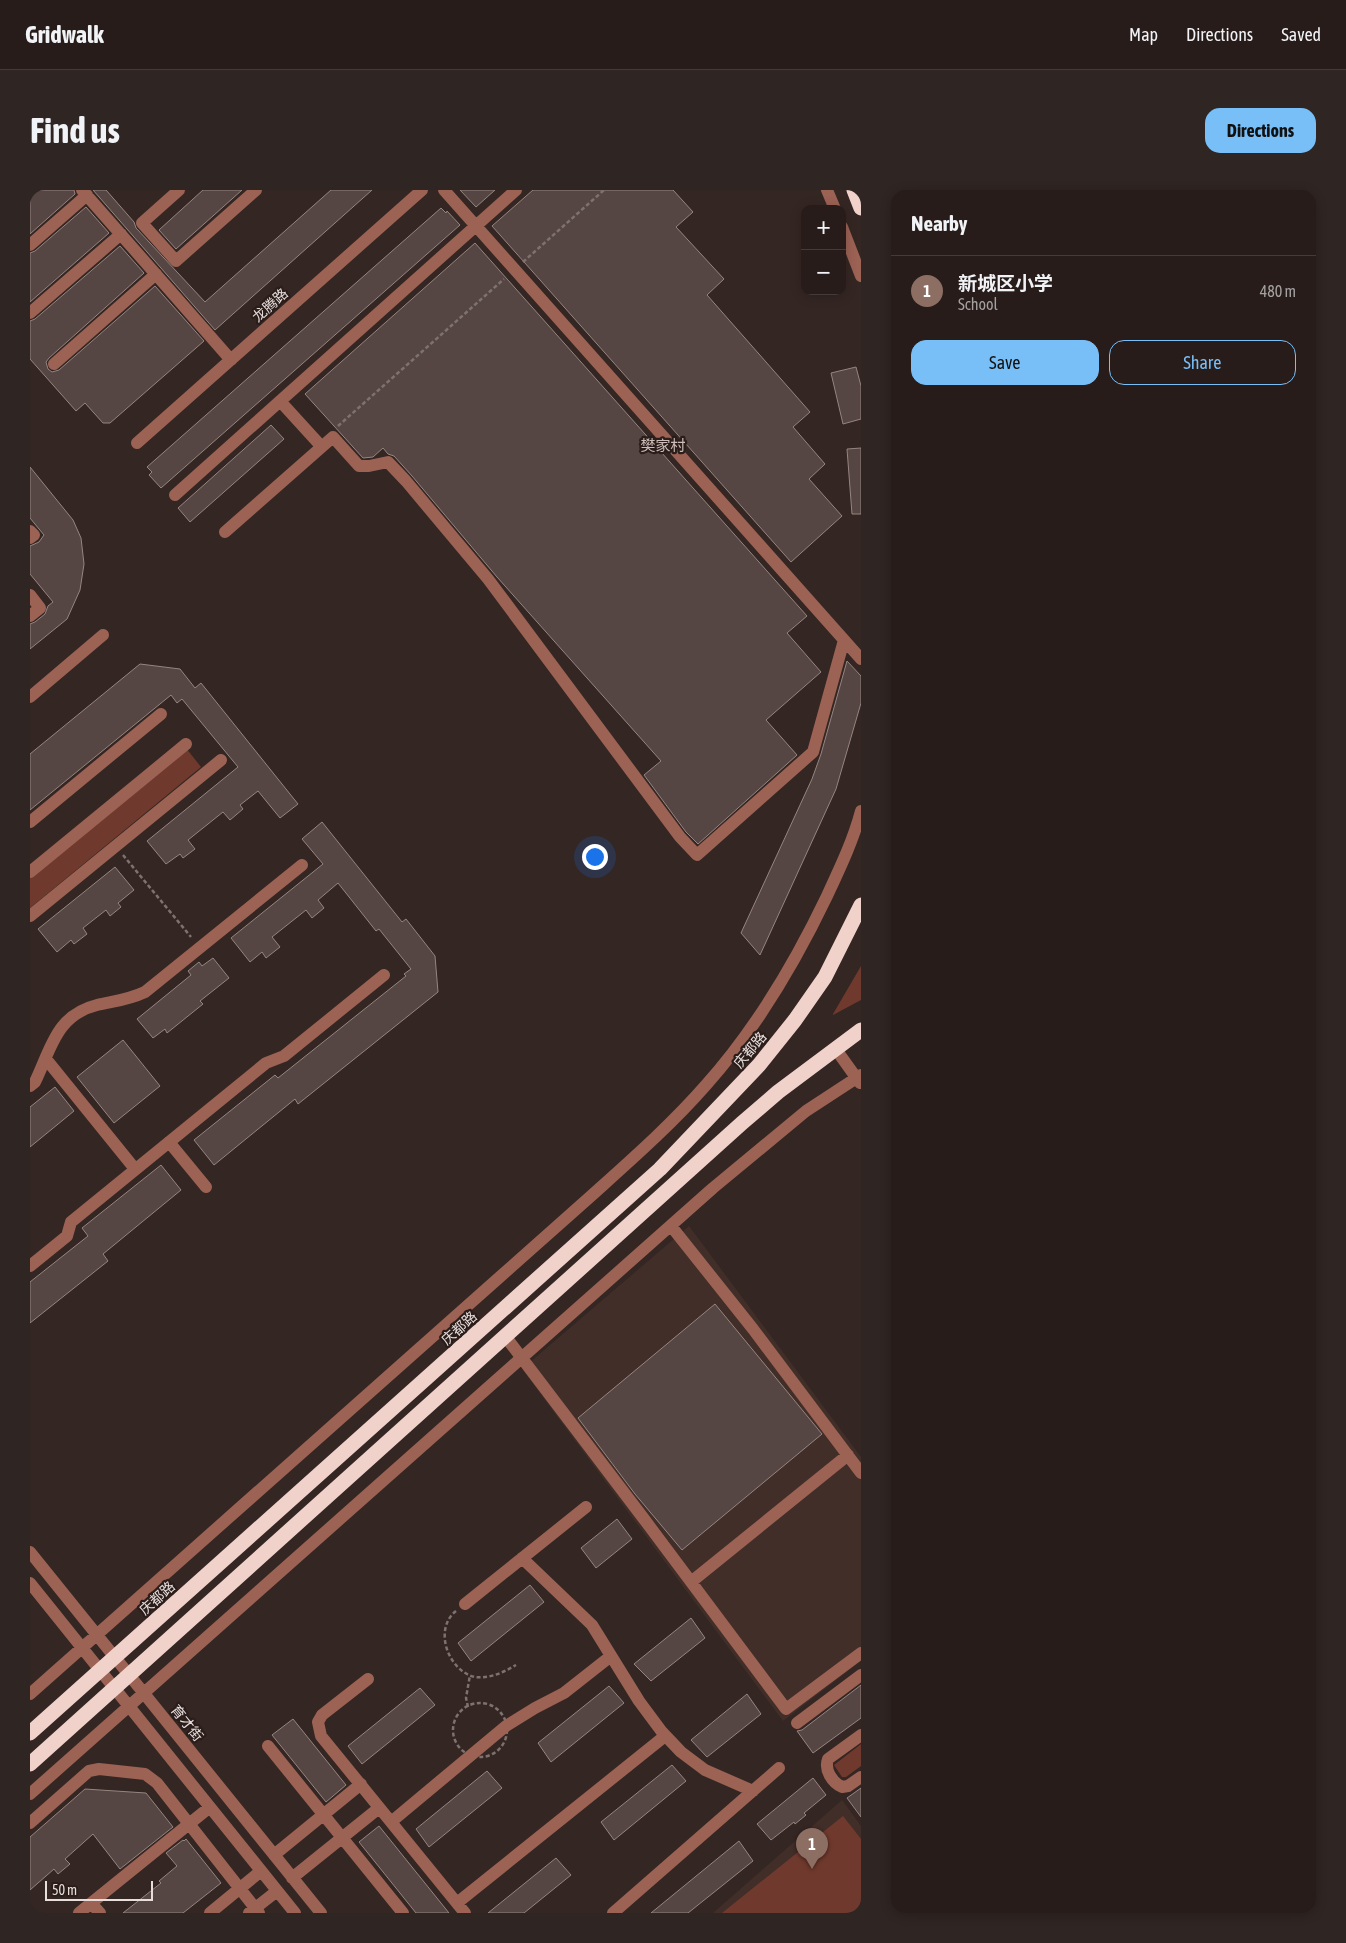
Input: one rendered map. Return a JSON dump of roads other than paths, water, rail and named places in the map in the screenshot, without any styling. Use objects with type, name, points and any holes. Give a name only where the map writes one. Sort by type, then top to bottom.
[{"type":"highway","points":[[854,190],[861,208]]},
{"type":"highway","name":"庆都路","points":[[30,1733],[660,1169],[753,1071],[796,1020],[825,977],[861,905]]},
{"type":"highway","points":[[30,1764],[742,1123],[778,1092],[861,1030]]},
{"type":"street","points":[[179,190],[142,223],[176,261],[256,190]]},
{"type":"street","points":[[444,190],[861,659]]},
{"type":"street","points":[[175,495],[516,190]]},
{"type":"street","points":[[827,190],[833,205]]},
{"type":"street","points":[[30,245],[84,192],[232,360]]},
{"type":"street","name":"龙腾路","points":[[138,443],[416,192]]},
{"type":"street","points":[[30,313],[121,234]]},
{"type":"street","points":[[846,237],[861,276]]},
{"type":"street","points":[[54,364],[156,274]]},
{"type":"street","points":[[280,401],[321,446]]},
{"type":"street","points":[[225,532],[333,437],[359,466],[388,462],[488,579],[680,837],[697,855],[813,752],[844,640]]},
{"type":"street","points":[[30,531],[34,535],[30,538]]},
{"type":"street","points":[[30,596],[40,608],[30,616]]},
{"type":"street","points":[[30,696],[103,635]]},
{"type":"street","points":[[30,822],[162,714]]},
{"type":"street","points":[[30,872],[186,744]]},
{"type":"street","points":[[30,916],[221,760]]},
{"type":"street","points":[[30,1694],[591,1196],[650,1143],[696,1096],[746,1034],[776,991],[810,931],[835,879],[861,811]]},
{"type":"street","points":[[30,1086],[35,1082],[61,1027],[70,1018],[97,1005],[129,1000],[146,992],[302,865]]},
{"type":"street","points":[[30,1266],[67,1236],[70,1222],[266,1064],[284,1056],[384,975]]},
{"type":"street","points":[[30,1794],[671,1226],[792,1122],[860,1078],[836,1048]]},
{"type":"street","points":[[46,1059],[135,1170]]},
{"type":"street","points":[[170,1142],[206,1187]]},
{"type":"street","points":[[671,1226],[861,1473]]},
{"type":"street","points":[[505,1336],[786,1709],[861,1653]]},
{"type":"street","points":[[691,1582],[848,1455]]},
{"type":"street","points":[[465,1604],[586,1507]]},
{"type":"street","name":"育才街","points":[[30,1552],[321,1913]]},
{"type":"street","points":[[522,1558],[592,1625],[639,1701],[665,1736],[697,1765],[753,1791]]},
{"type":"street","points":[[30,1583],[295,1913]]},
{"type":"street","points":[[391,1822],[506,1726],[564,1693],[611,1656]]},
{"type":"street","points":[[797,1723],[861,1675]]},
{"type":"street","points":[[368,1679],[322,1715],[318,1722],[322,1736],[461,1908],[665,1736]]},
{"type":"street","points":[[861,1734],[828,1759],[826,1764],[832,1779],[842,1787],[848,1786],[861,1776]]},
{"type":"street","points":[[268,1746],[403,1913]]},
{"type":"street","points":[[613,1913],[779,1768]]},
{"type":"street","points":[[30,1823],[89,1771],[99,1769],[145,1774],[157,1783],[255,1911],[277,1891]]},
{"type":"street","points":[[274,1855],[361,1784]]},
{"type":"street","points":[[79,1913],[96,1908],[210,1807]]},
{"type":"street","points":[[292,1878],[380,1808]]},
{"type":"street","points":[[210,1913],[262,1871]]},
{"type":"place","name":"新城区小学","points":[[812,1869]]},
{"type":"district","name":"樊家村","points":[[663,445]]}]
